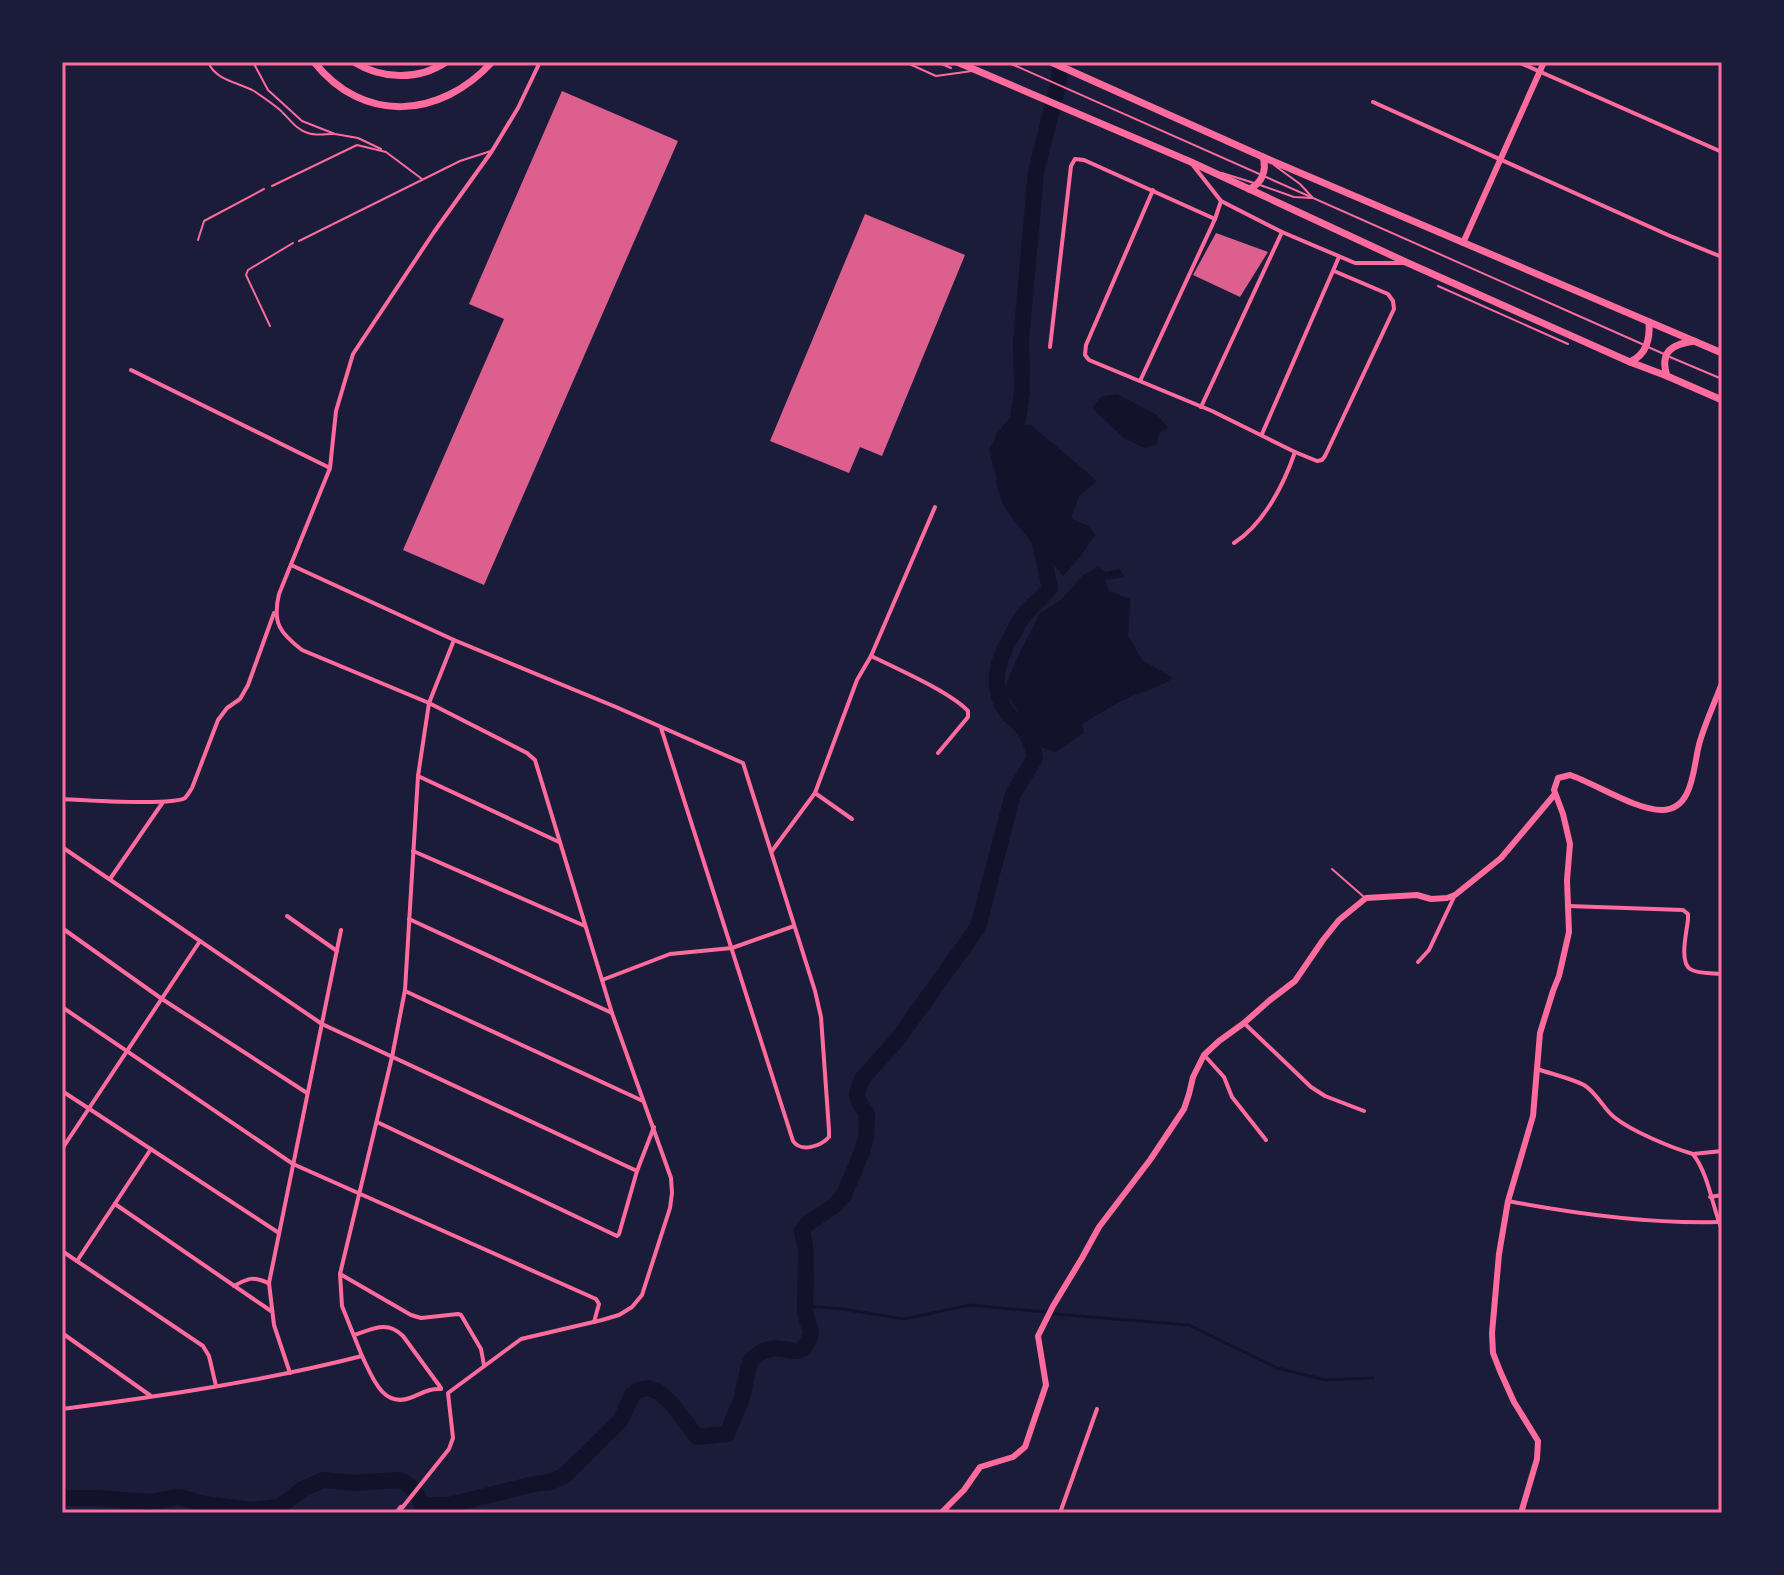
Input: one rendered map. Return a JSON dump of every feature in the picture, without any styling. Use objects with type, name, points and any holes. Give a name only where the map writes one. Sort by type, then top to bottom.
[{"type":"highway","points":[[314,62],[343,91],[358,99],[395,108],[450,95],[472,81],[492,62]]},
{"type":"highway","points":[[354,62],[378,74],[407,76],[446,62]]},
{"type":"highway","points":[[957,62],[1191,162],[1408,263],[1722,400]]},
{"type":"highway","points":[[1051,62],[1263,157],[1722,353]]},
{"type":"highway","points":[[1249,189],[1263,175],[1263,157]]},
{"type":"highway","points":[[1630,362],[1640,357],[1646,346],[1650,337],[1649,322]]},
{"type":"highway","points":[[1667,376],[1664,363],[1671,348],[1679,343],[1696,341]]},
{"type":"street","points":[[62,799],[163,802],[181,800],[192,788],[218,720],[227,708],[240,699],[248,685],[279,594],[330,468],[336,411],[353,354],[492,151],[518,108],[540,62]]},
{"type":"street","points":[[1518,62],[1722,152]]},
{"type":"street","points":[[1463,243],[1544,62]]},
{"type":"street","points":[[1373,102],[1722,257]]},
{"type":"street","points":[[1050,347],[1071,166],[1075,159],[1084,160],[1215,219]]},
{"type":"street","points":[[1191,162],[1221,201],[1282,232],[1355,263],[1408,263]]},
{"type":"street","points":[[1153,190],[1084,349],[1085,355],[1089,360],[1212,411],[1317,461],[1325,456],[1394,309],[1388,294],[1334,271]]},
{"type":"street","points":[[1140,381],[1221,201]]},
{"type":"street","points":[[1201,407],[1282,232]]},
{"type":"street","points":[[1262,435],[1339,257]]},
{"type":"street","points":[[131,370],[330,468]]},
{"type":"street","points":[[1234,543],[1262,515],[1281,485],[1295,452]]},
{"type":"street","points":[[771,852],[815,793],[857,680],[871,656],[935,507]]},
{"type":"street","points":[[291,565],[454,640],[616,707],[743,763],[821,1017],[829,1137],[824,1142],[802,1148],[793,1141],[661,728]]},
{"type":"street","points":[[275,611],[278,625],[287,638],[302,650],[429,703],[535,760],[612,1013],[671,1178],[670,1208],[642,1295],[632,1307],[619,1315],[521,1339],[448,1393]]},
{"type":"street","points":[[441,1389],[428,1390],[406,1400],[393,1400],[384,1395],[362,1356],[342,1306],[340,1274],[405,990],[418,776],[429,703],[454,640]]},
{"type":"street","points":[[871,656],[936,690],[968,711],[964,723],[938,753]]},
{"type":"street","points":[[1521,1513],[1537,1459],[1538,1441],[1514,1402],[1500,1371],[1493,1353],[1492,1333],[1499,1254],[1508,1201],[1533,1116],[1540,1033],[1566,954],[1569,932],[1567,880],[1570,844],[1555,794],[1555,783],[1563,775],[1570,775],[1642,806],[1671,809],[1682,802],[1691,786],[1700,740],[1722,683]]},
{"type":"street","points":[[418,776],[559,842]]},
{"type":"street","points":[[815,793],[852,819]]},
{"type":"street","points":[[941,1513],[964,1490],[980,1467],[1013,1457],[1025,1447],[1046,1385],[1038,1336],[1099,1227],[1184,1109],[1193,1077],[1204,1055],[1295,981],[1339,920],[1366,898],[1417,895],[1431,899],[1455,895],[1501,858],[1555,794]]},
{"type":"street","points":[[110,879],[163,802]]},
{"type":"street","points":[[62,847],[322,1024],[637,1171]]},
{"type":"street","points":[[413,851],[585,926]]},
{"type":"street","points":[[1418,962],[1429,950],[1455,895]]},
{"type":"street","points":[[1568,906],[1683,910],[1688,914],[1686,964],[1693,971],[1722,974]]},
{"type":"street","points":[[287,916],[337,951]]},
{"type":"street","points":[[409,919],[612,1013]]},
{"type":"street","points":[[602,980],[670,954],[732,948],[794,926]]},
{"type":"street","points":[[62,928],[162,999],[307,1093]]},
{"type":"street","points":[[290,1373],[277,1335],[269,1283],[341,930]]},
{"type":"street","points":[[62,1149],[200,941]]},
{"type":"street","points":[[405,990],[643,1101]]},
{"type":"street","points":[[62,1007],[293,1164],[596,1299],[599,1304],[594,1322]]},
{"type":"street","points":[[1244,1023],[1311,1087],[1325,1096],[1364,1111]]},
{"type":"street","points":[[1204,1055],[1224,1077],[1232,1097],[1266,1140]]},
{"type":"street","points":[[1537,1069],[1583,1085],[1613,1116],[1658,1141],[1693,1154],[1722,1151]]},
{"type":"street","points":[[62,1091],[279,1233]]},
{"type":"street","points":[[377,1122],[617,1236],[654,1127]]},
{"type":"street","points":[[77,1261],[151,1149]]},
{"type":"street","points":[[1693,1154],[1705,1177],[1722,1230]]},
{"type":"street","points":[[1710,1197],[1722,1195]]},
{"type":"street","points":[[1508,1201],[1577,1214],[1685,1223],[1718,1222]]},
{"type":"street","points":[[115,1204],[272,1311]]},
{"type":"street","points":[[62,1251],[203,1346],[216,1386]]},
{"type":"street","points":[[340,1274],[411,1315],[421,1318],[461,1315],[481,1349],[484,1366]]},
{"type":"street","points":[[234,1286],[246,1279],[258,1278],[269,1283]]},
{"type":"street","points":[[354,1335],[379,1327],[397,1329],[441,1389],[448,1393]]},
{"type":"street","points":[[62,1333],[153,1397]]},
{"type":"street","points":[[62,1409],[290,1373],[362,1356]]},
{"type":"street","points":[[399,1511],[449,1449],[453,1438],[448,1393]]},
{"type":"street","points":[[1060,1513],[1097,1409]]},
{"type":"lane","points":[[208,62],[211,70],[252,90],[278,108],[298,128],[317,135],[335,134]]},
{"type":"lane","points":[[253,62],[268,90],[302,121],[335,134],[358,138],[386,152],[423,180]]},
{"type":"lane","points":[[905,62],[936,76],[976,71]]},
{"type":"lane","points":[[1007,62],[1722,379]]},
{"type":"lane","points":[[272,186],[357,145],[386,152]]},
{"type":"lane","points":[[299,241],[460,161],[492,151]]},
{"type":"lane","points":[[1263,157],[1300,184],[1313,198]]},
{"type":"lane","points":[[1191,162],[1294,197],[1313,198]]},
{"type":"lane","points":[[198,240],[204,221],[264,189]]},
{"type":"lane","points":[[270,326],[246,275],[248,270],[293,243]]},
{"type":"lane","points":[[1332,869],[1366,898]]},
{"type":"shaded area","points":[[1117,394],[1157,415],[1168,428],[1159,433],[1157,444],[1145,448],[1125,439],[1092,408],[1101,397]]},
{"type":"shaded area","points":[[1031,425],[1097,481],[1079,496],[1071,518],[1088,526],[1095,535],[1063,576],[1030,536],[996,476],[989,450],[1002,427]]},
{"type":"shaded area","points":[[1098,567],[1106,572],[1119,569],[1125,577],[1105,580],[1109,591],[1130,599],[1128,636],[1142,660],[1173,678],[1124,700],[1082,724],[1084,733],[1055,752],[1042,747],[1004,690],[1040,613],[1061,600],[1082,576]]},
{"type":"building","points":[[562,91],[678,141],[484,585],[403,550],[504,319],[469,304]]},
{"type":"building","points":[[865,214],[965,255],[882,456],[860,447],[849,473],[770,441]]},
{"type":"building","points":[[1216,233],[1268,252],[1240,297],[1193,275]]},
{"type":"waterway","points":[[1002,444],[1018,420],[1022,391],[1021,341],[1036,172],[1061,62]]},
{"type":"waterway","points":[[62,1498],[151,1502],[179,1497],[204,1504],[252,1510],[279,1507],[303,1489],[323,1480],[354,1483],[399,1480],[413,1489],[421,1504],[449,1505],[551,1482],[565,1475],[621,1420],[632,1395],[648,1388],[659,1392],[672,1404],[697,1437],[727,1434],[742,1398],[752,1359],[774,1348],[797,1351],[804,1348],[809,1340],[811,1332],[805,1313],[806,1252],[802,1231],[844,1195],[861,1154],[866,1138],[867,1114],[857,1094],[862,1079],[897,1040],[978,927],[1013,794],[1035,758],[1026,733],[1001,703],[997,674],[1002,655],[1020,620],[1050,588],[1039,539],[1011,503],[1004,482]]},
{"type":"waterway","points":[[805,1306],[904,1319],[970,1305],[1046,1312]]},
{"type":"waterway","points":[[1054,1314],[1189,1325],[1277,1368],[1325,1380],[1373,1378]]}]
